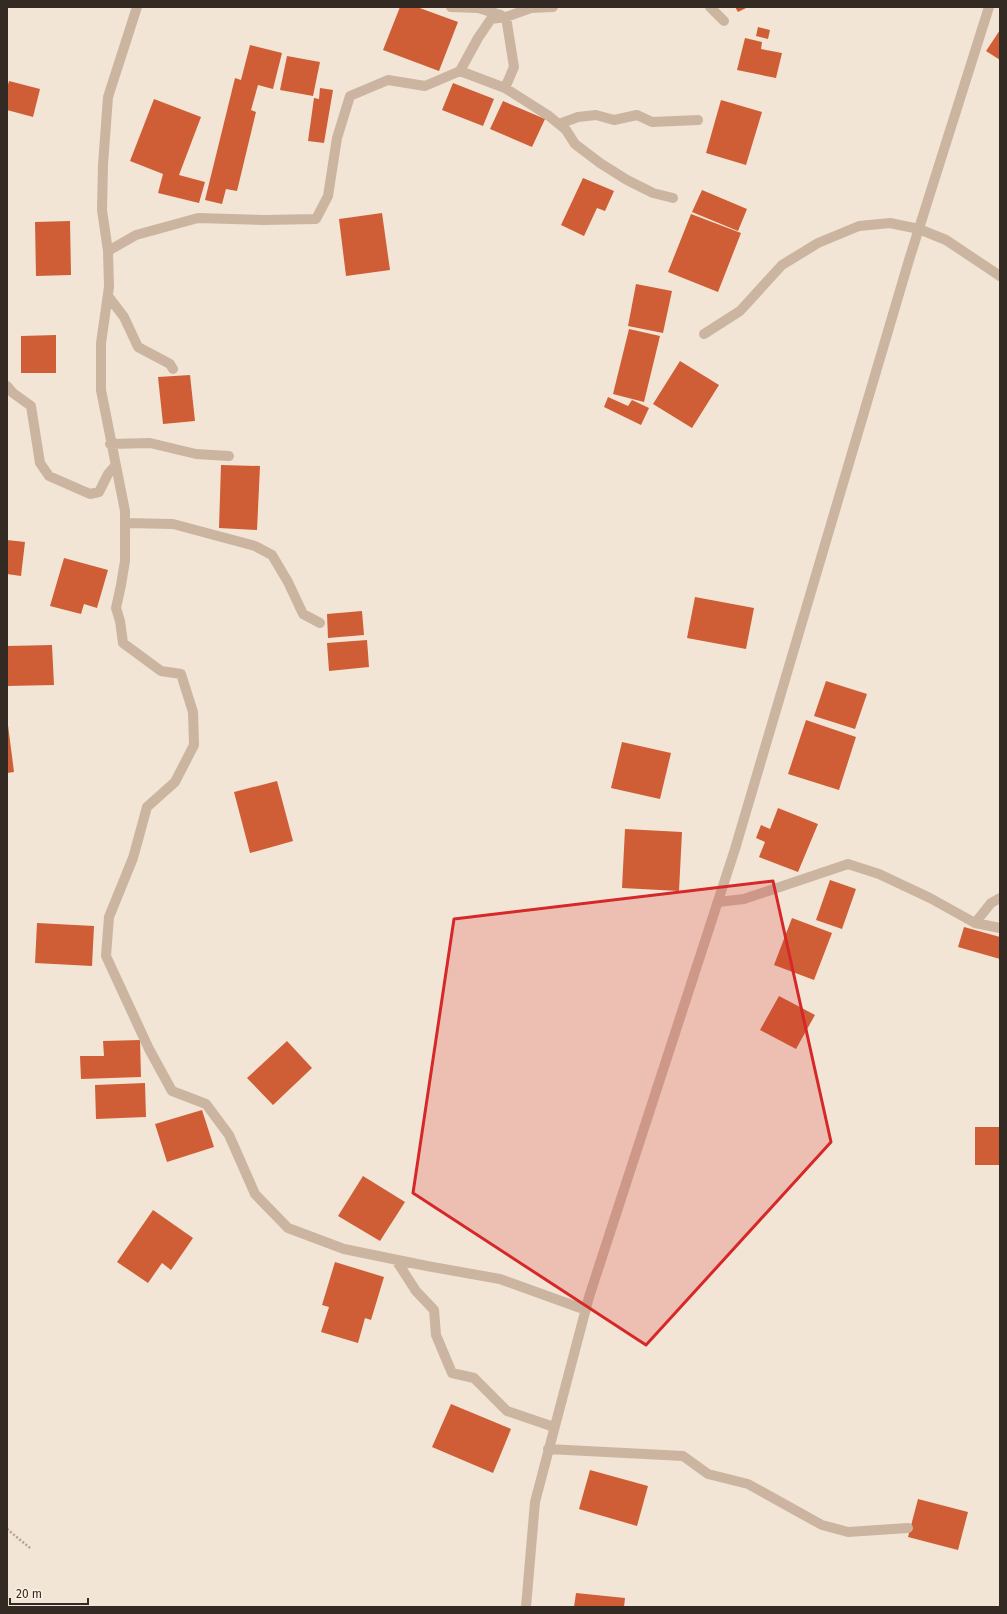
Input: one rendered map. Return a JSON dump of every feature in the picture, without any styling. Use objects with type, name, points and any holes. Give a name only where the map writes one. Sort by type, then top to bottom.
[{"type":"street","points":[[137,7],[108,97],[103,165],[102,210],[108,250],[109,287],[101,343],[101,390],[110,444],[125,511],[125,561],[116,608],[120,621],[123,643],[161,671],[181,674],[193,712],[194,746],[175,782],[147,807],[133,858],[109,917],[106,956],[149,1049],[172,1091],[206,1104],[229,1135],[255,1194],[288,1228],[344,1250],[500,1279],[586,1310]]},
{"type":"street","points":[[451,7],[478,8],[506,17]]},
{"type":"street","points":[[108,250],[136,235],[198,218],[264,220],[316,219],[328,196],[337,138],[350,96],[388,80],[425,86],[460,71],[490,19],[506,17],[531,8],[553,7]]},
{"type":"street","points":[[710,7],[724,21]]},
{"type":"street","points":[[526,1607],[534,1502],[586,1310],[736,849],[919,229],[989,7]]},
{"type":"street","points":[[505,88],[514,67],[506,17]]},
{"type":"street","points":[[460,71],[505,88],[528,101],[566,130],[575,144],[600,163],[627,180],[653,193],[673,198]]},
{"type":"street","points":[[559,124],[578,116],[596,115],[614,120],[637,115],[652,122],[698,120]]},
{"type":"street","points":[[704,334],[740,310],[782,265],[818,243],[858,226],[890,223],[919,229],[946,240],[1000,276]]},
{"type":"street","points":[[108,296],[124,317],[138,347],[170,364],[173,369]]},
{"type":"street","points":[[7,386],[13,393],[31,406],[40,463],[49,476],[90,494],[99,492],[108,474],[115,466]]},
{"type":"street","points":[[110,444],[150,444],[196,454],[229,456]]},
{"type":"street","points":[[125,523],[173,524],[255,546],[272,555],[288,582],[303,614],[320,623]]},
{"type":"street","points":[[718,902],[744,899],[848,864],[885,877],[930,898],[975,923],[1000,928]]},
{"type":"street","points":[[975,923],[991,903],[1000,898]]},
{"type":"street","points":[[396,1260],[416,1291],[434,1310],[436,1335],[452,1373],[474,1378],[507,1411],[554,1427]]},
{"type":"street","points":[[548,1450],[683,1456],[708,1474],[748,1484],[822,1525],[848,1532],[908,1528]]},
{"type":"path","points":[[7,1529],[30,1548]]},
{"type":"highlighted area","points":[[773,881],[831,1142],[646,1345],[413,1193],[454,919]]},
{"type":"building","points":[[400,7],[417,7],[458,22],[439,71],[383,50]]},
{"type":"building","points":[[735,7],[748,7],[738,12]]},
{"type":"building","points":[[758,27],[770,30],[768,39],[756,36]]},
{"type":"building","points":[[1000,30],[1000,60],[986,51]]},
{"type":"building","points":[[745,38],[762,42],[761,49],[782,53],[776,78],[737,70]]},
{"type":"building","points":[[250,45],[282,53],[273,89],[258,85],[251,110],[256,112],[237,191],[226,189],[222,204],[205,200],[235,78],[241,80]]},
{"type":"building","points":[[287,56],[320,62],[313,96],[280,90]]},
{"type":"building","points":[[9,81],[40,89],[33,117],[7,110],[7,88]]},
{"type":"building","points":[[453,83],[494,99],[483,126],[442,110]]},
{"type":"building","points":[[320,88],[333,90],[324,143],[308,141],[314,98],[319,99]]},
{"type":"building","points":[[154,99],[201,117],[179,175],[205,182],[199,203],[158,193],[163,174],[130,161]]},
{"type":"building","points":[[721,100],[762,112],[746,165],[706,153]]},
{"type":"building","points":[[503,101],[545,119],[532,147],[490,129]]},
{"type":"building","points":[[583,178],[614,191],[605,211],[597,208],[584,236],[561,225]]},
{"type":"building","points":[[702,190],[747,209],[738,231],[692,212]]},
{"type":"building","points":[[382,213],[390,270],[346,276],[339,219]]},
{"type":"building","points":[[691,214],[741,233],[718,292],[668,272]]},
{"type":"building","points":[[70,221],[71,275],[36,276],[35,222]]},
{"type":"building","points":[[636,284],[672,291],[663,333],[628,326]]},
{"type":"building","points":[[629,329],[660,336],[644,402],[613,394]]},
{"type":"building","points":[[56,335],[56,373],[21,373],[21,336]]},
{"type":"building","points":[[680,361],[719,385],[692,428],[653,404]]},
{"type":"building","points":[[190,375],[195,421],[163,424],[158,377]]},
{"type":"building","points":[[608,397],[628,406],[632,400],[649,408],[641,425],[604,407]]},
{"type":"building","points":[[221,465],[260,466],[257,530],[219,528]]},
{"type":"building","points":[[7,540],[25,542],[21,576],[7,574]]},
{"type":"building","points":[[64,558],[108,570],[97,608],[84,604],[81,614],[50,606]]},
{"type":"building","points":[[695,597],[754,608],[746,649],[687,638]]},
{"type":"building","points":[[362,611],[364,635],[328,638],[327,614]]},
{"type":"building","points":[[367,640],[369,667],[329,671],[327,643]]},
{"type":"building","points":[[52,645],[54,685],[7,686],[7,646]]},
{"type":"building","points":[[826,681],[867,694],[855,729],[814,716]]},
{"type":"building","points":[[806,720],[856,737],[839,790],[788,774]]},
{"type":"building","points":[[8,725],[14,772],[7,773],[7,726]]},
{"type":"building","points":[[622,742],[671,753],[660,799],[611,788]]},
{"type":"building","points":[[277,781],[293,841],[250,853],[234,792]]},
{"type":"building","points":[[778,808],[818,824],[798,872],[759,857],[765,842],[756,838],[761,825],[770,829]]},
{"type":"building","points":[[625,829],[682,832],[679,891],[622,888]]},
{"type":"building","points":[[830,880],[856,889],[842,929],[816,920]]},
{"type":"building","points":[[792,918],[832,933],[814,980],[774,965]]},
{"type":"building","points":[[37,923],[94,926],[92,966],[35,963]]},
{"type":"building","points":[[964,927],[1000,937],[1000,959],[958,947]]},
{"type":"building","points":[[779,996],[815,1015],[796,1049],[760,1030]]},
{"type":"building","points":[[140,1040],[141,1077],[81,1079],[80,1056],[104,1056],[103,1041]]},
{"type":"building","points":[[287,1041],[312,1068],[273,1105],[247,1078]]},
{"type":"building","points":[[145,1083],[146,1117],[96,1119],[95,1085]]},
{"type":"building","points":[[202,1110],[214,1147],[167,1162],[155,1124]]},
{"type":"building","points":[[975,1127],[1000,1127],[1000,1165],[975,1165]]},
{"type":"building","points":[[363,1176],[405,1202],[380,1241],[338,1216]]},
{"type":"building","points":[[153,1210],[193,1238],[171,1270],[162,1263],[148,1283],[117,1262]]},
{"type":"building","points":[[335,1262],[384,1277],[371,1320],[365,1318],[358,1343],[321,1332],[329,1307],[322,1305]]},
{"type":"building","points":[[451,1404],[511,1429],[493,1473],[432,1447]]},
{"type":"building","points":[[590,1470],[648,1486],[637,1526],[579,1509]]},
{"type":"building","points":[[918,1499],[968,1512],[958,1550],[908,1537]]},
{"type":"building","points":[[576,1593],[625,1598],[624,1607],[574,1607]]}]
